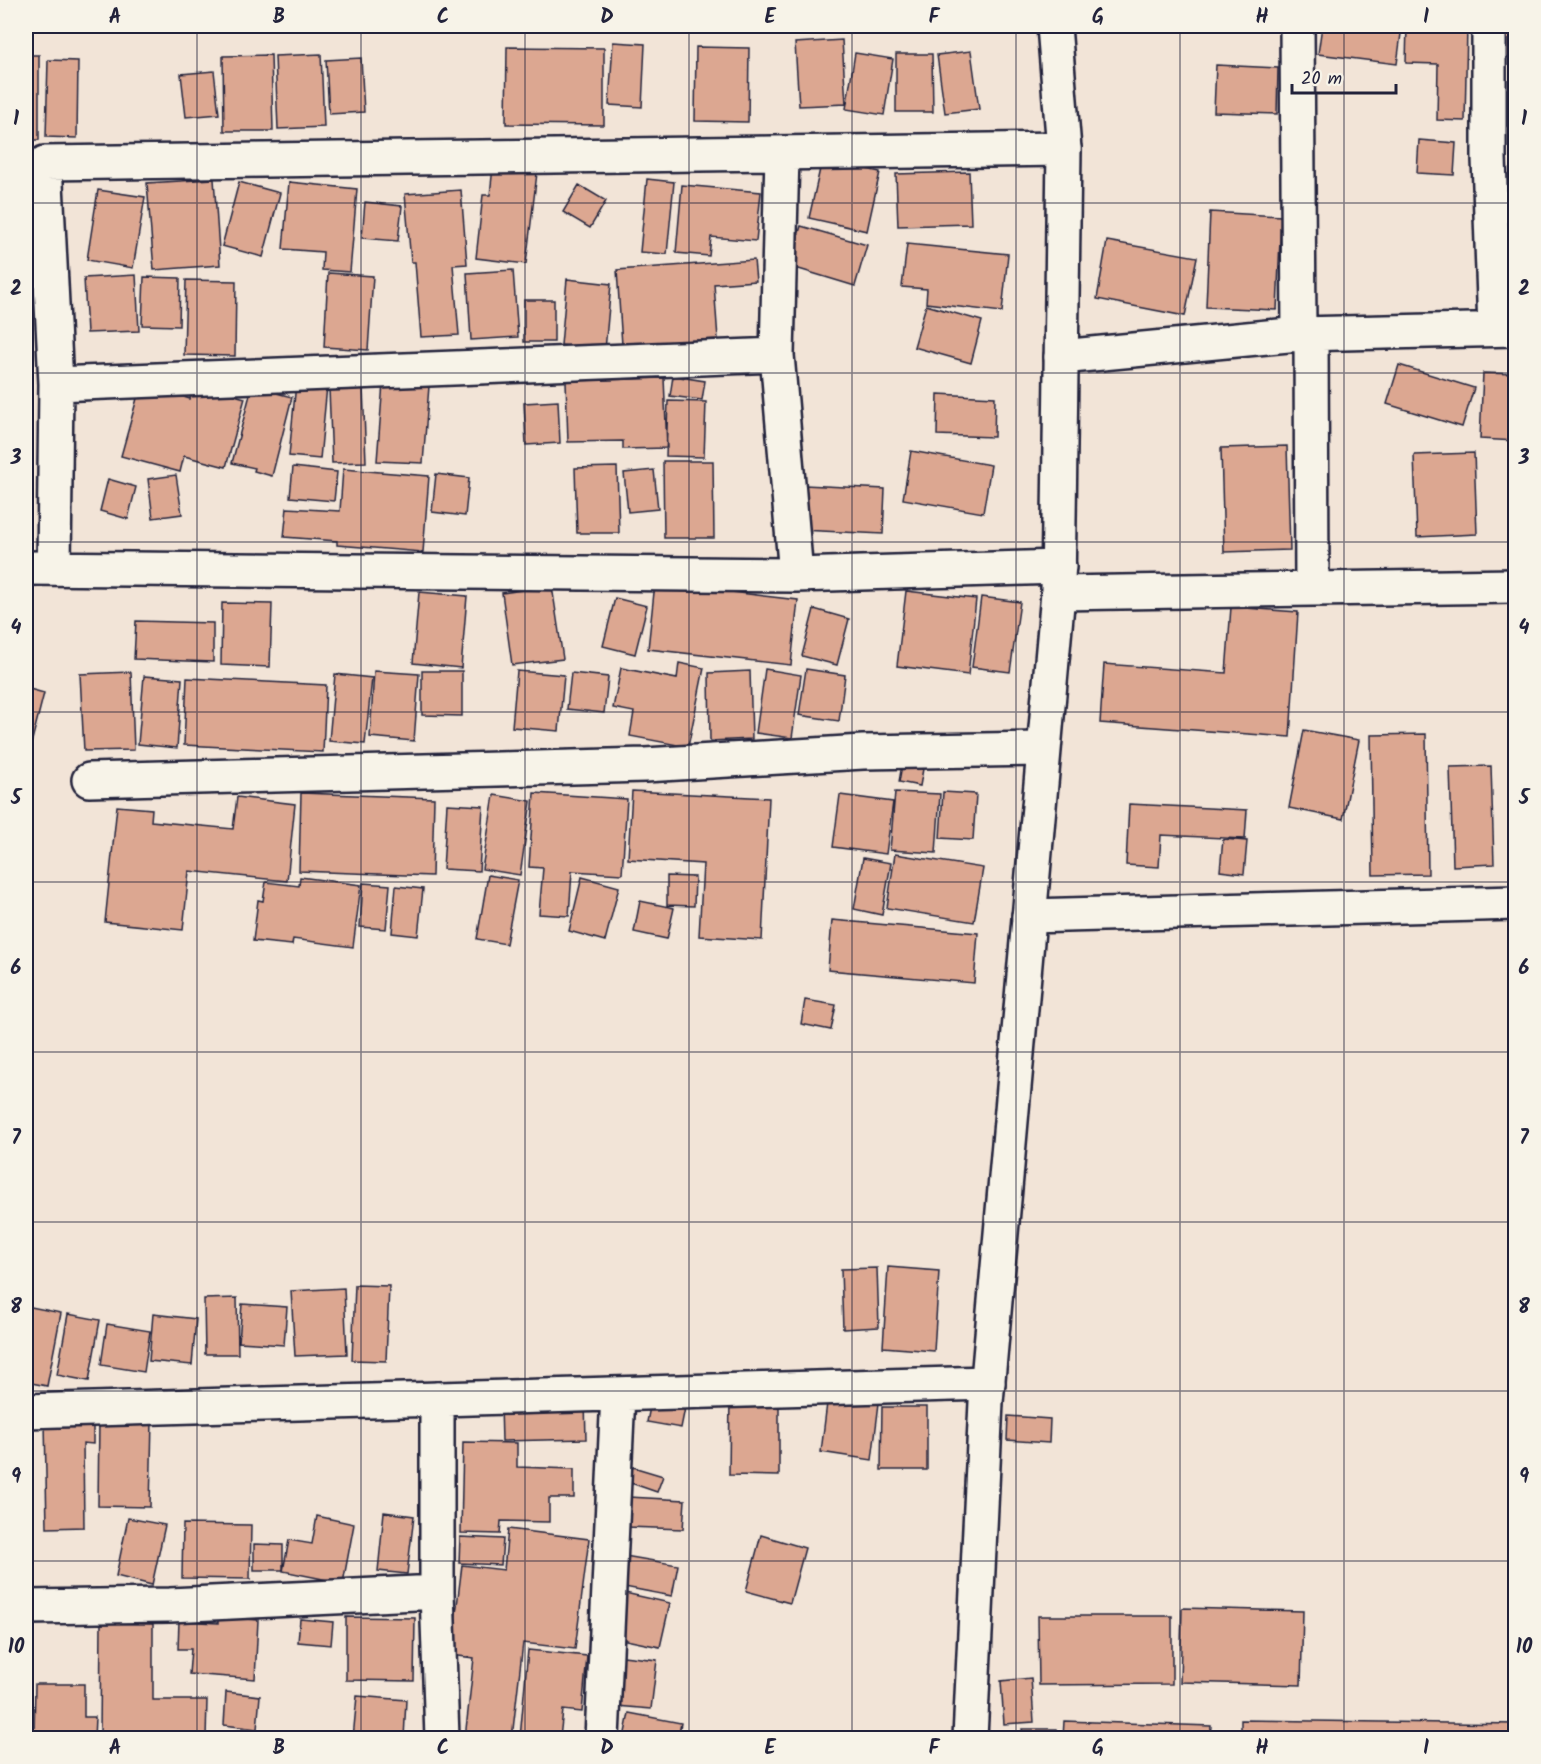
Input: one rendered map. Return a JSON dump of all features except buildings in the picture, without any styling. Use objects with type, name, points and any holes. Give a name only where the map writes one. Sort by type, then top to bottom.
[{"type":"street","points":[[970,1738],[988,1383],[1058,580],[1064,149],[1054,26]]},
{"type":"street","points":[[1297,26],[1312,589]]},
{"type":"street","points":[[1061,357],[1305,333],[1505,329],[1502,158],[1489,26]]},
{"type":"street","points":[[1064,149],[35,163],[56,384],[40,568],[796,574],[1312,589],[1515,586]]},
{"type":"street","points":[[782,154],[777,355],[796,574]]},
{"type":"street","points":[[56,384],[777,355]]},
{"type":"street","points":[[89,780],[645,765],[863,752],[1043,749]]},
{"type":"street","points":[[1029,916],[1515,903]]},
{"type":"street","points":[[26,1411],[988,1383]]},
{"type":"street","points":[[602,1738],[618,1394]]},
{"type":"street","points":[[437,1399],[437,1592],[442,1738]]},
{"type":"street","points":[[26,1607],[170,1605],[437,1592]]}]
